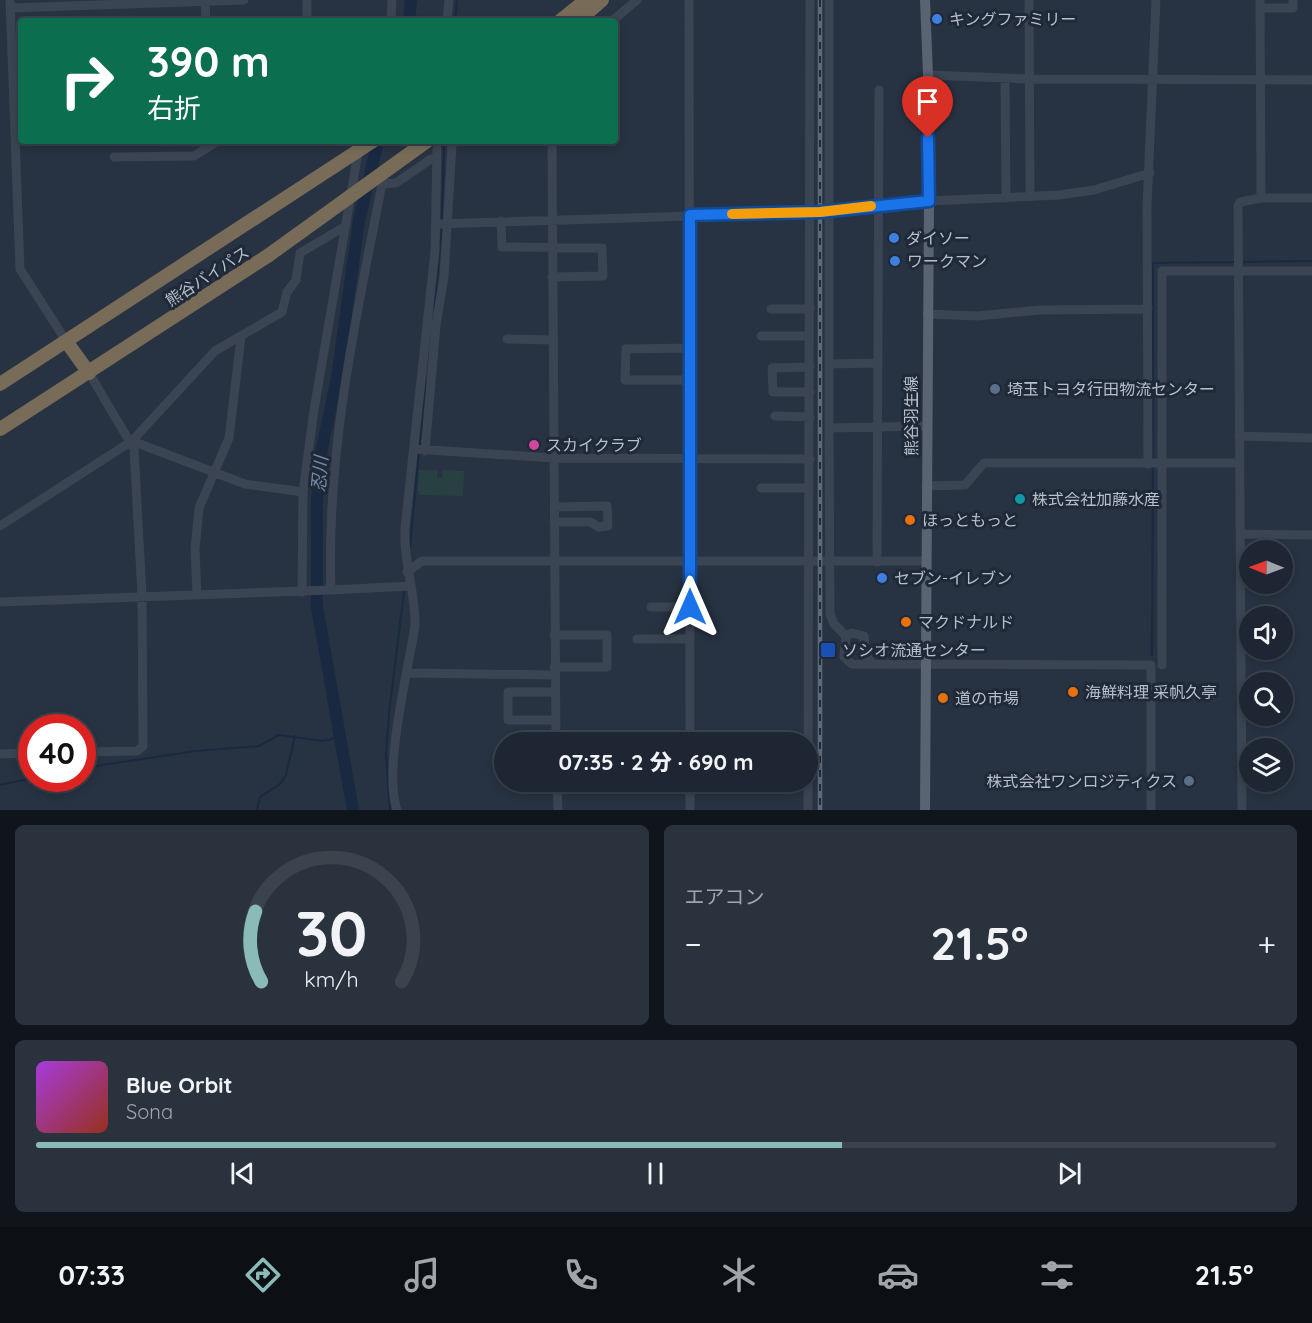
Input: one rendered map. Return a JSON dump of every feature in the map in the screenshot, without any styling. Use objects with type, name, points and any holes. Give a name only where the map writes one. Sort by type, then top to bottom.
[{"type":"highway","points":[[564,18],[586,0]]},
{"type":"highway","points":[[581,18],[602,0]]},
{"type":"highway","name":"熊谷バイパス","points":[[0,384],[368,144]]},
{"type":"highway","name":"熊谷バイパス","points":[[0,429],[89,373],[340,206],[387,171],[432,145]]},
{"type":"highway","points":[[66,341],[89,373]]},
{"type":"main road","name":"熊谷羽生線","points":[[922,0],[928,75],[929,201],[924,664],[925,810]]},
{"type":"street","points":[[66,341],[20,269],[10,4],[241,0]]},
{"type":"street","points":[[307,0],[307,18]]},
{"type":"street","points":[[392,0],[392,18]]},
{"type":"street","points":[[447,18],[449,0]]},
{"type":"street","points":[[616,18],[637,0]]},
{"type":"street","points":[[689,0],[690,732]]},
{"type":"street","points":[[808,810],[810,0]]},
{"type":"street","points":[[829,0],[830,614],[834,624],[846,636]]},
{"type":"street","points":[[1029,0],[1030,196]]},
{"type":"street","points":[[1148,464],[1149,173],[1156,0]]},
{"type":"street","points":[[1260,198],[1260,4],[1293,8],[1293,0]]},
{"type":"street","points":[[205,1],[206,18]]},
{"type":"street","points":[[928,75],[1028,79],[1312,80]]},
{"type":"street","points":[[1005,78],[1006,198]]},
{"type":"street","points":[[877,562],[879,90]]},
{"type":"street","points":[[114,157],[194,156],[211,144]]},
{"type":"street","points":[[302,592],[303,492],[344,227],[359,144]]},
{"type":"street","points":[[552,144],[556,732]]},
{"type":"street","points":[[432,145],[437,160],[441,224]]},
{"type":"street","points":[[397,810],[394,800],[393,763],[416,607],[407,572],[405,528],[419,450],[435,251],[452,146]]},
{"type":"street","points":[[331,590],[330,527],[333,476],[357,311],[382,184],[396,183],[431,159],[437,160]]},
{"type":"street","points":[[441,224],[829,211],[929,201],[1006,198],[1094,190],[1149,173]]},
{"type":"street","points":[[1242,810],[1238,206],[1240,202],[1260,198],[1312,198]]},
{"type":"street","points":[[501,221],[501,248],[602,248],[603,276],[552,277]]},
{"type":"street","points":[[0,526],[132,441],[215,351],[241,338],[282,312],[287,292],[296,280],[300,253],[344,227]]},
{"type":"street","points":[[1162,665],[1162,271],[1312,271]]},
{"type":"street","points":[[771,309],[810,309]]},
{"type":"street","points":[[927,314],[978,316],[1039,310],[1148,309]]},
{"type":"street","points":[[762,336],[810,336]]},
{"type":"street","points":[[197,595],[195,549],[199,508],[229,438],[241,338]]},
{"type":"street","points":[[507,339],[553,340]]},
{"type":"street","points":[[689,348],[626,349],[625,380],[689,380]]},
{"type":"street","points":[[829,364],[877,363]]},
{"type":"street","points":[[810,367],[772,368],[773,392],[810,392]]},
{"type":"street","points":[[89,373],[132,441],[142,595],[143,746],[137,751],[96,752]]},
{"type":"street","points":[[775,416],[810,417]]},
{"type":"street","points":[[829,428],[926,426]]},
{"type":"street","points":[[1239,436],[1312,438]]},
{"type":"street","points":[[132,441],[245,484],[303,492]]},
{"type":"street","points":[[419,450],[554,458],[810,459]]},
{"type":"street","points":[[926,486],[964,485],[984,463],[1239,463]]},
{"type":"street","points":[[761,488],[809,488]]},
{"type":"street","points":[[554,507],[607,506],[608,526],[599,527],[590,522],[554,522]]},
{"type":"street","points":[[1240,534],[1312,535]]},
{"type":"street","points":[[407,572],[422,561],[925,561]]},
{"type":"street","points":[[0,602],[410,586]]},
{"type":"street","points":[[651,607],[690,607]]},
{"type":"street","points":[[846,636],[852,633],[864,636],[866,656],[873,664]]},
{"type":"street","points":[[408,673],[554,671],[607,667],[607,635],[554,635]]},
{"type":"street","points":[[846,636],[844,657],[846,662],[1151,665],[1151,810]]},
{"type":"street","points":[[637,639],[690,639]]},
{"type":"street","points":[[555,692],[508,692],[508,720],[555,720]]},
{"type":"street","points":[[0,754],[18,753]]},
{"type":"street","points":[[557,792],[558,810]]},
{"type":"street","points":[[690,792],[690,810]]},
{"type":"green space","points":[[419,470],[437,470],[437,478],[442,478],[443,470],[464,471],[463,496],[420,495],[418,491]]},
{"type":"waterway","name":"忍川","points":[[409,18],[411,0]]},
{"type":"waterway","points":[[455,18],[457,0]]},
{"type":"waterway","name":"忍川","points":[[353,810],[317,607],[317,500],[321,453],[337,378],[359,221],[377,144]]},
{"type":"waterway","points":[[442,222],[444,144]]},
{"type":"waterway","points":[[434,308],[442,227]]},
{"type":"waterway","points":[[1240,262],[1312,261]]},
{"type":"waterway","points":[[1153,461],[1153,263],[1235,262]]},
{"type":"waterway","points":[[420,445],[427,379]]},
{"type":"waterway","points":[[410,547],[419,451]]},
{"type":"waterway","points":[[1152,655],[1153,466]]},
{"type":"waterway","points":[[390,810],[386,753],[404,592]]},
{"type":"waterway","points":[[96,766],[195,751],[259,746],[279,735],[323,741],[339,737]]},
{"type":"waterway","points":[[257,810],[260,797],[280,784],[286,775],[295,736]]},
{"type":"waterway","points":[[0,785],[18,781]]},
{"type":"railway","points":[[820,0],[820,810]]},
{"type":"slow traffic","points":[[732,214],[820,212],[871,206]]},
{"type":"place","name":"キングファミリー","points":[[937,19]]},
{"type":"place","name":"ダイソー","points":[[894,238]]},
{"type":"place","name":"ワークマン","points":[[895,261]]},
{"type":"place","name":"埼玉トヨタ行田物流センター","points":[[995,389]]},
{"type":"place","name":"スカイクラブ","points":[[534,445]]},
{"type":"place","name":"株式会社加藤水産","points":[[1020,499]]},
{"type":"place","name":"ほっともっと","points":[[910,520]]},
{"type":"place","name":"セブン-イレブン","points":[[882,578]]},
{"type":"place","name":"マクドナルド","points":[[906,622]]},
{"type":"place","name":"ソシオ流通センター","points":[[828,650]]},
{"type":"place","name":"海鮮料理 采帆久亭","points":[[1073,692]]},
{"type":"place","name":"道の市場","points":[[943,698]]},
{"type":"place","name":"株式会社ワンロジティクス","points":[[1189,781]]},
{"type":"route","points":[[690,607],[688,458],[690,215],[820,212],[929,201],[928,138]]}]
